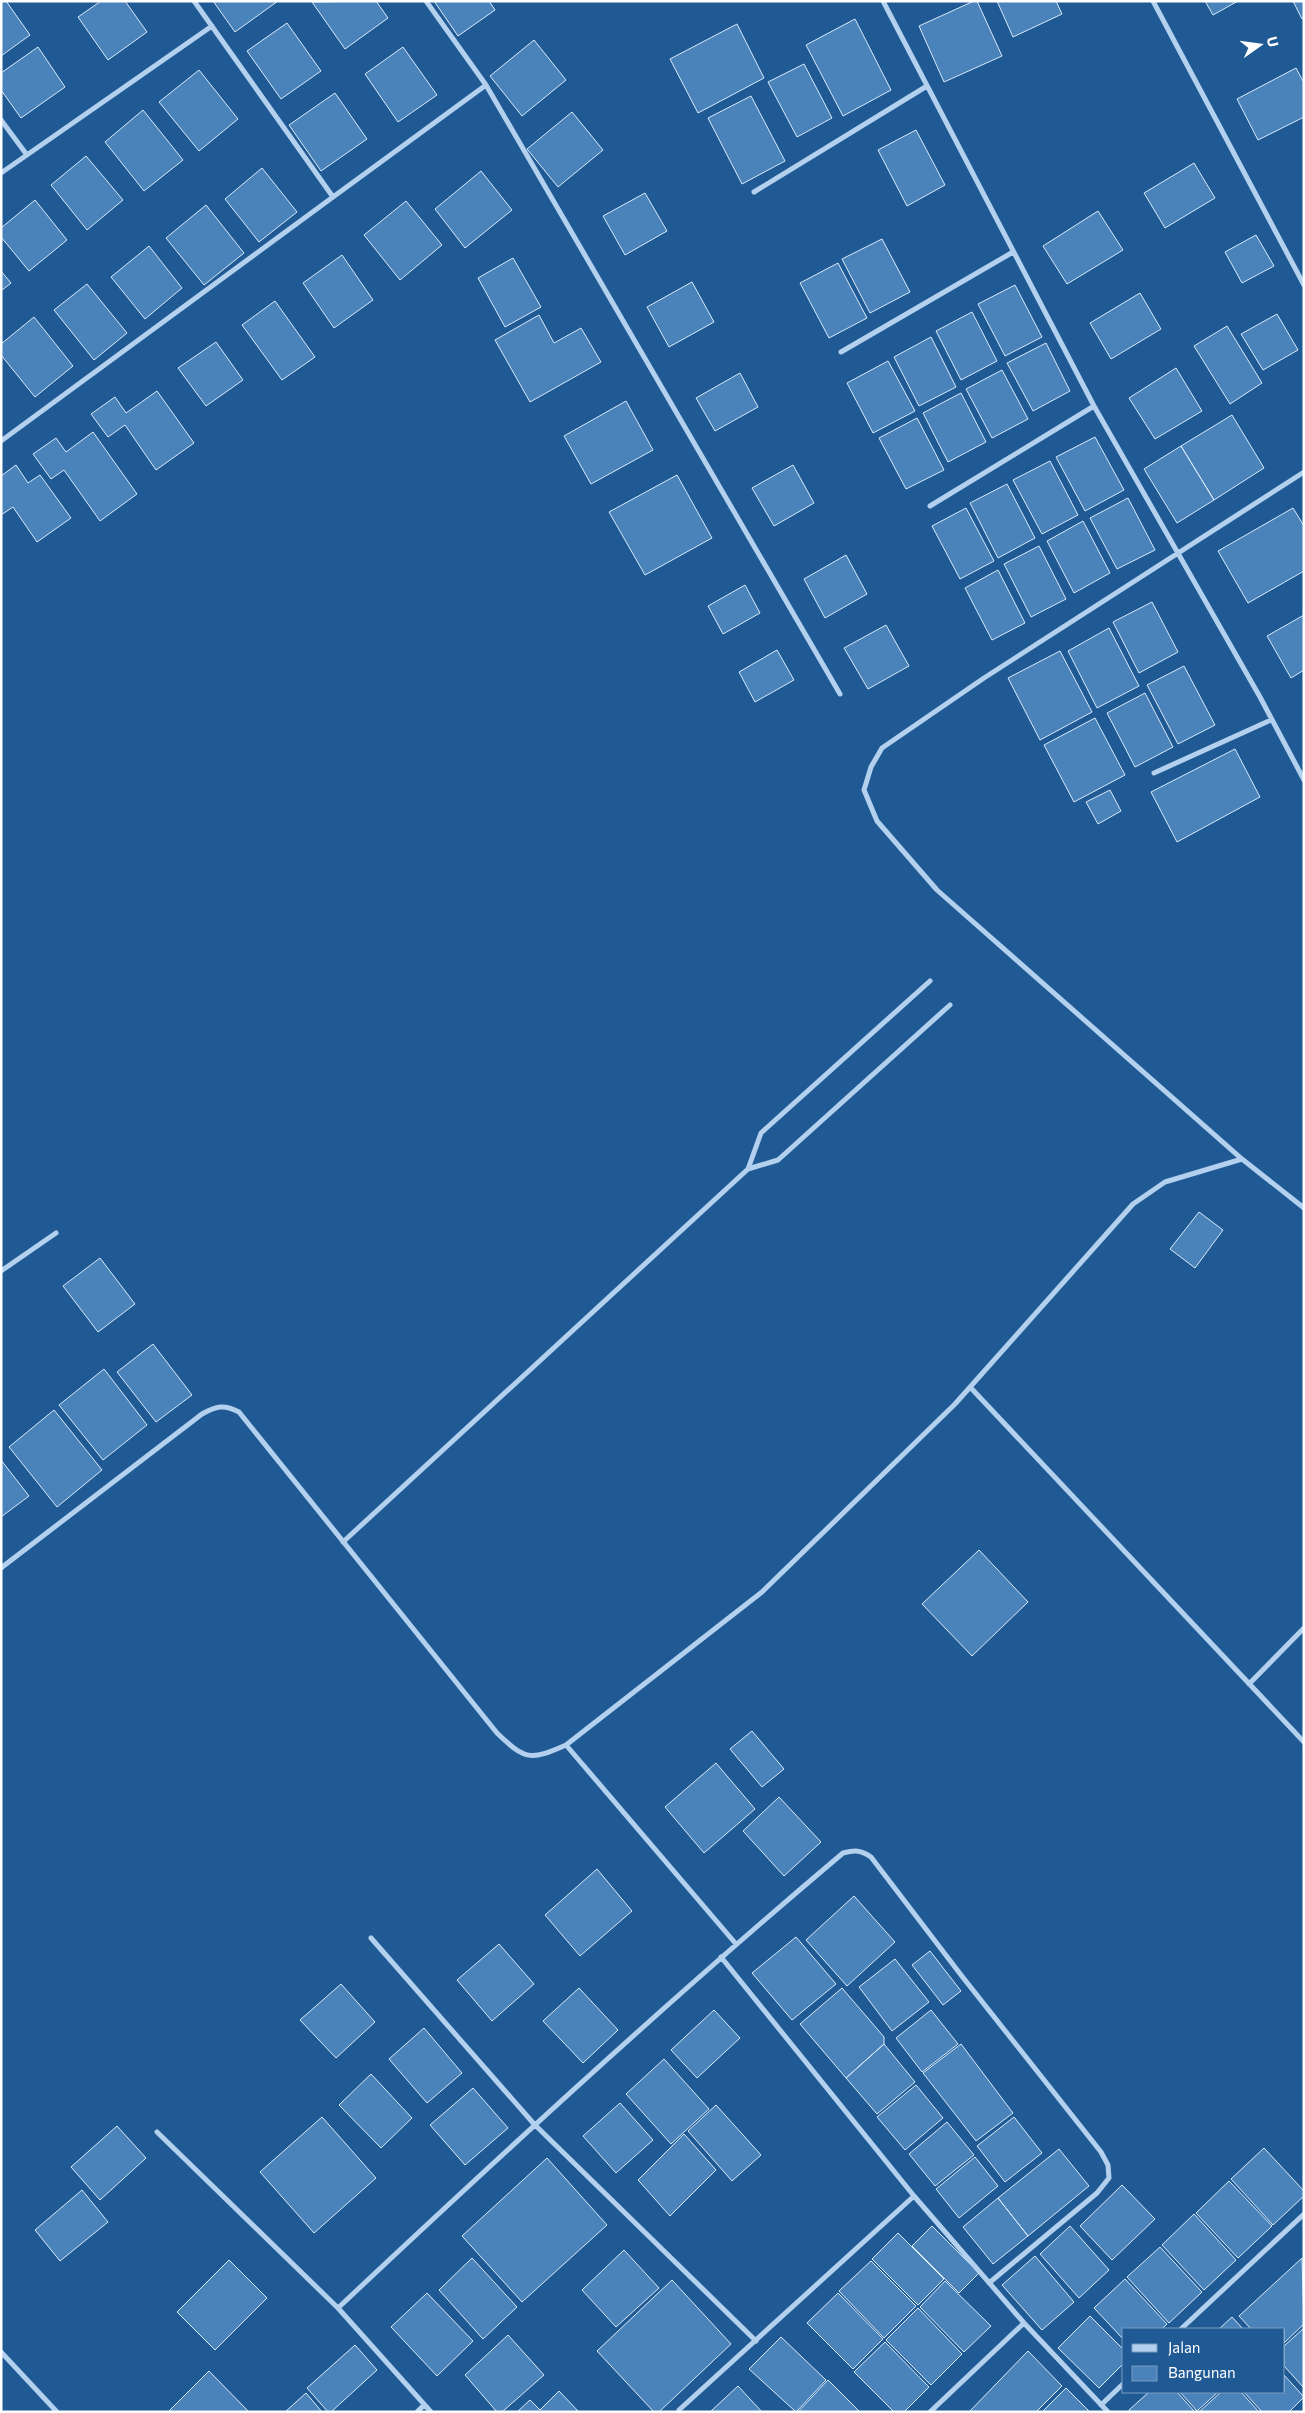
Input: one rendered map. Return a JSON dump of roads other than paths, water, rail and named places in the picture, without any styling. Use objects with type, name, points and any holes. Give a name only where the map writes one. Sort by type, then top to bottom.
[{"type":"street","points":[[194,1],[333,197]]},
{"type":"street","points":[[426,1],[486,85],[840,694]]},
{"type":"street","points":[[883,1],[1094,406],[1178,552],[1304,780]]},
{"type":"street","points":[[1153,1],[1304,286]]},
{"type":"street","points":[[1,173],[212,26]]},
{"type":"street","points":[[1,441],[486,85]]},
{"type":"street","points":[[754,192],[928,86]]},
{"type":"street","points":[[1,120],[27,155]]},
{"type":"street","points":[[841,352],[1014,252]]},
{"type":"street","points":[[930,506],[1094,406]]},
{"type":"street","points":[[1304,472],[1178,552],[882,748],[871,767],[864,790],[877,822],[937,890],[1242,1159],[1304,1208]]},
{"type":"street","points":[[1154,773],[1271,720]]},
{"type":"street","points":[[748,1169],[761,1134],[930,981]]},
{"type":"street","points":[[343,1542],[748,1169],[778,1160],[950,1005]]},
{"type":"street","points":[[1,1568],[202,1414],[214,1407],[228,1406],[239,1412],[496,1733],[517,1752],[540,1757],[566,1746],[762,1592],[970,1387],[1133,1204],[1165,1182],[1242,1159]]},
{"type":"street","points":[[1,1271],[56,1233]]},
{"type":"street","points":[[970,1387],[1304,1742]]},
{"type":"street","points":[[1250,1684],[1304,1628]]},
{"type":"street","points":[[566,1746],[736,1944]]},
{"type":"street","points":[[338,2308],[534,2124],[721,1957],[843,1852],[862,1851],[872,1857],[961,1975],[1101,2152],[1108,2165],[1109,2178],[1097,2193],[989,2283]]},
{"type":"street","points":[[371,1938],[534,2124],[756,2341]]},
{"type":"street","points":[[721,1957],[914,2196],[1024,2323],[1108,2412]]},
{"type":"street","points":[[158,2132],[338,2308],[431,2412]]},
{"type":"street","points":[[679,2410],[914,2196]]},
{"type":"street","points":[[1182,2328],[1304,2214]]},
{"type":"street","points":[[930,2412],[1024,2323]]},
{"type":"street","points":[[1,2352],[57,2412]]},
{"type":"street","points":[[1101,2405],[1122,2385]]},
{"type":"street","points":[[418,2412],[424,2405]]}]
